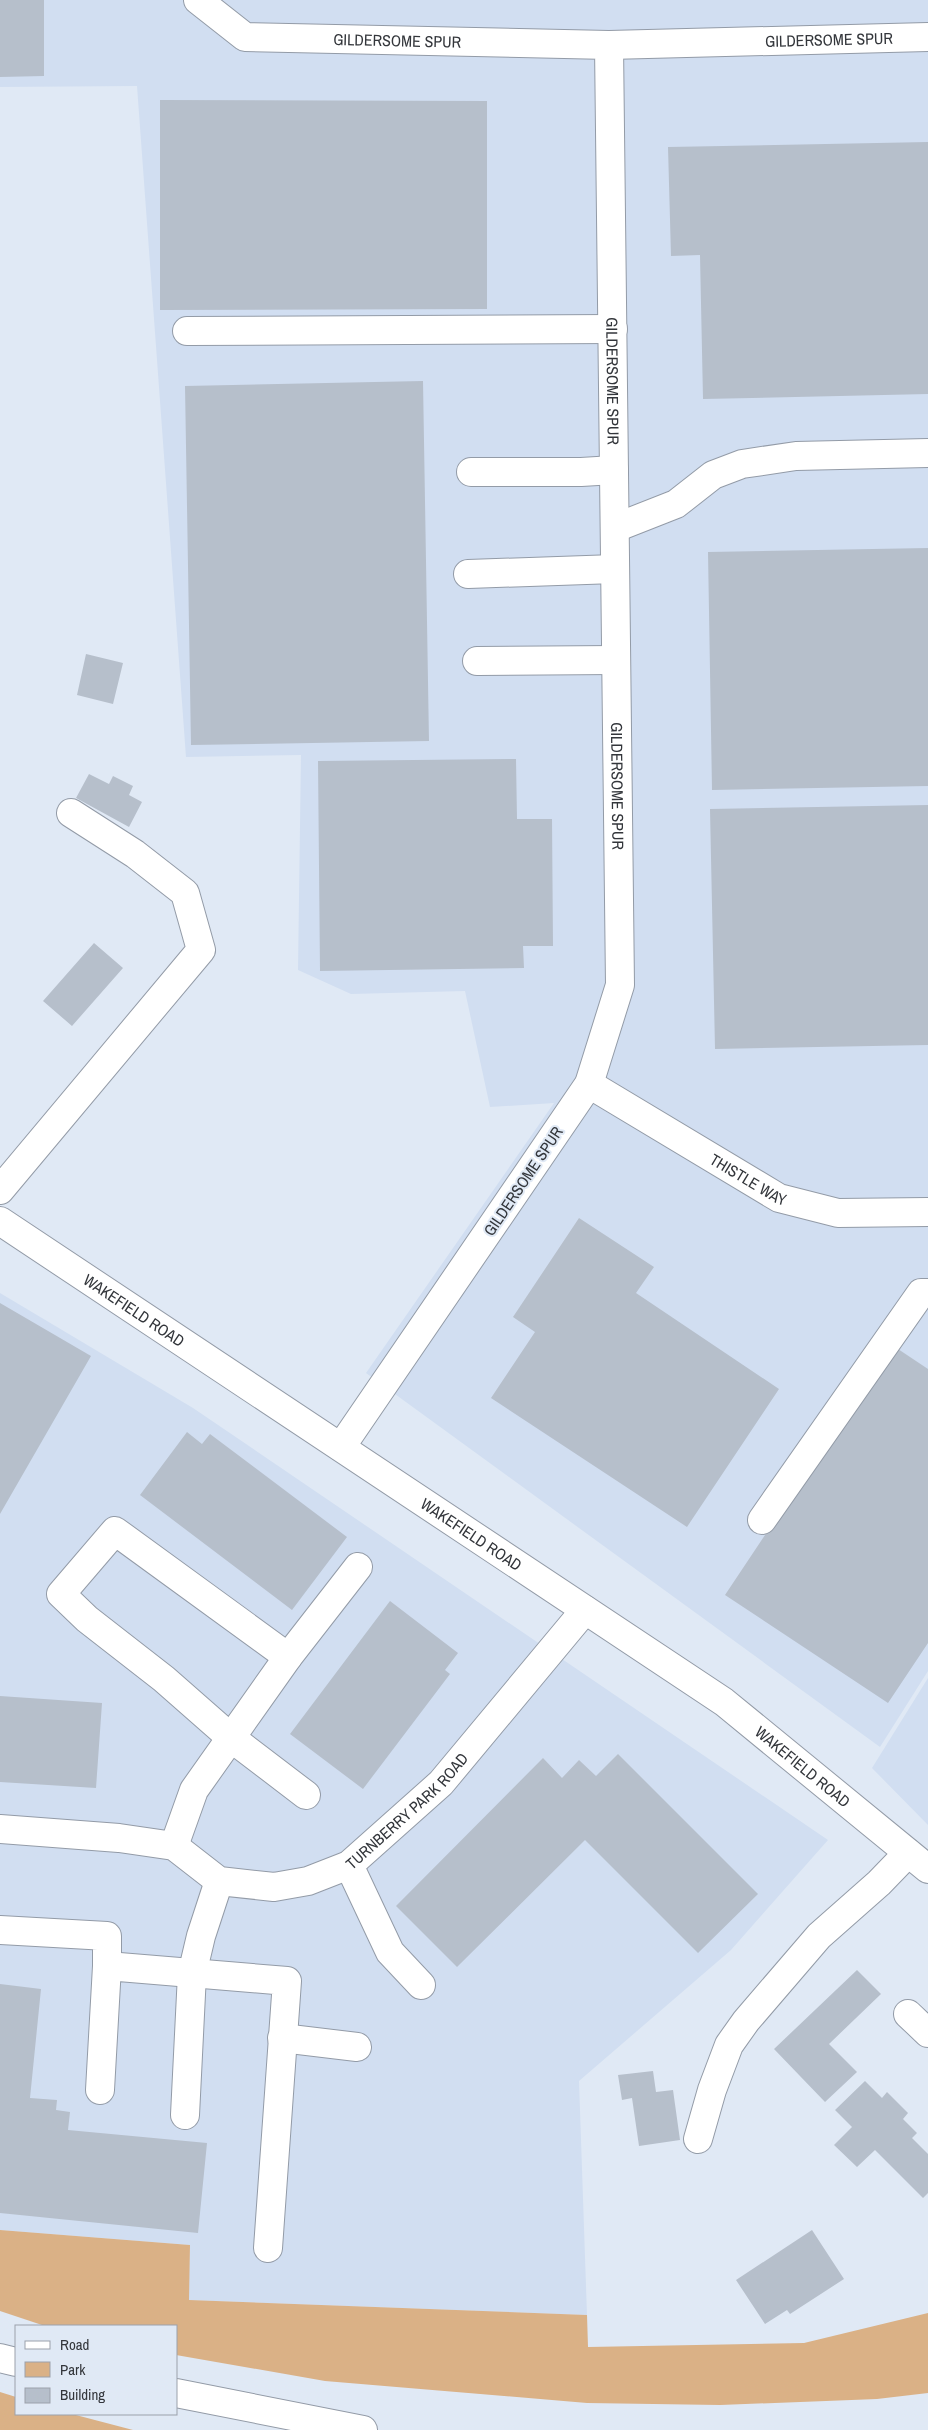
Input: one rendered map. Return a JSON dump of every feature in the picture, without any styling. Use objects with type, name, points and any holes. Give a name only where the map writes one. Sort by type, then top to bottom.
[{"type":"main road","name":"GILDERSOME SPUR","points":[[198,0],[245,37],[609,45],[928,37]]},
{"type":"main road","name":"GILDERSOME SPUR","points":[[340,1447],[589,1084],[620,985],[609,45]]},
{"type":"main road","points":[[187,331],[613,329]]},
{"type":"main road","points":[[615,528],[676,504],[713,475],[742,464],[796,456],[928,453]]},
{"type":"main road","points":[[471,472],[581,472],[614,470]]},
{"type":"main road","points":[[468,574],[615,569]]},
{"type":"main road","points":[[477,661],[616,660]]},
{"type":"main road","points":[[0,1190],[201,950],[185,893],[135,854],[70,813]]},
{"type":"main road","name":"THISTLE WAY","points":[[589,1084],[779,1198],[838,1213],[928,1212]]},
{"type":"main road","name":"WAKEFIELD ROAD","points":[[0,1221],[724,1702],[918,1861]]},
{"type":"main road","points":[[762,1520],[921,1293],[928,1293]]},
{"type":"main road","points":[[288,1657],[115,1531],[61,1594],[87,1619],[164,1679],[230,1737],[306,1795]]},
{"type":"main road","points":[[174,1846],[194,1790],[288,1657],[358,1567]]},
{"type":"main road","name":"TURNBERRY PARK ROAD","points":[[219,1881],[274,1887],[308,1881],[349,1865],[441,1783],[585,1610]]},
{"type":"main road","points":[[0,1829],[119,1838],[174,1846],[219,1881],[201,1936],[192,1974],[185,2115]]},
{"type":"main road","points":[[698,2138],[712,2090],[729,2045],[746,2021],[819,1936],[879,1883],[918,1861]]},
{"type":"main road","points":[[349,1865],[390,1952],[420,1985]]},
{"type":"main road","points":[[0,1930],[108,1936],[100,2090]]},
{"type":"main road","points":[[107,1966],[286,1981],[268,2248]]},
{"type":"main road","points":[[908,2014],[928,2034]]},
{"type":"main road","points":[[282,2038],[357,2047]]},
{"type":"main road","points":[[0,2358],[15,2362]]},
{"type":"main road","points":[[178,2393],[363,2430]]},
{"type":"shaded area","points":[[0,0],[928,0],[928,1671],[880,1747],[366,1373],[554,1103],[490,1107],[465,991],[351,994],[298,970],[301,755],[186,757],[137,86],[0,87]]},
{"type":"shaded area","points":[[0,1293],[193,1408],[828,1840],[731,1950],[579,2081],[587,2315],[188,2300],[190,2245],[0,2230]]},
{"type":"shaded area","points":[[928,1678],[928,1825],[872,1768]]},
{"type":"green space","points":[[0,2230],[190,2245],[189,2300],[587,2315],[588,2347],[804,2343],[928,2313],[928,2393],[877,2399],[720,2405],[587,2403],[325,2381],[178,2355],[178,2325],[42,2325],[0,2311]]},
{"type":"green space","points":[[0,2392],[15,2397],[15,2415],[76,2415],[133,2430],[0,2430]]},
{"type":"building","points":[[0,0],[44,0],[44,76],[0,77]]},
{"type":"building","points":[[160,100],[487,101],[487,309],[160,310]]},
{"type":"building","points":[[928,142],[928,394],[703,399],[700,255],[671,256],[668,147]]},
{"type":"building","points":[[423,381],[429,741],[191,745],[185,386]]},
{"type":"building","points":[[928,548],[928,786],[712,790],[708,552]]},
{"type":"building","points":[[86,654],[123,663],[113,704],[77,695]]},
{"type":"building","points":[[516,759],[517,819],[552,819],[553,946],[523,946],[524,968],[320,971],[318,761]]},
{"type":"building","points":[[89,774],[109,784],[113,776],[133,786],[129,795],[142,802],[129,827],[76,798]]},
{"type":"building","points":[[928,805],[928,1045],[715,1049],[710,809]]},
{"type":"building","points":[[94,943],[123,968],[72,1026],[43,1001]]},
{"type":"building","points":[[579,1218],[654,1267],[636,1293],[779,1389],[687,1527],[491,1398],[535,1332],[513,1317]]},
{"type":"building","points":[[0,1303],[91,1356],[0,1514]]},
{"type":"building","points":[[892,1345],[928,1369],[928,1643],[888,1703],[725,1595]]},
{"type":"building","points":[[187,1432],[202,1444],[210,1434],[347,1537],[292,1610],[140,1495]]},
{"type":"building","points":[[390,1601],[458,1653],[445,1670],[450,1674],[363,1789],[290,1734]]},
{"type":"building","points":[[0,1696],[102,1703],[96,1788],[0,1782]]},
{"type":"building","points":[[618,1754],[758,1894],[698,1953],[585,1840],[457,1967],[396,1906],[543,1758],[562,1778],[579,1760],[596,1776]]},
{"type":"building","points":[[857,1970],[881,1994],[829,2044],[857,2072],[825,2102],[774,2049]]},
{"type":"building","points":[[0,1984],[41,1989],[30,2098],[57,2100],[56,2110],[70,2112],[68,2130],[207,2143],[198,2233],[0,2213]]},
{"type":"building","points":[[653,2071],[656,2092],[673,2090],[680,2140],[639,2146],[632,2098],[622,2100],[618,2075]]},
{"type":"building","points":[[865,2081],[882,2098],[887,2092],[908,2113],[903,2119],[917,2133],[912,2138],[928,2154],[928,2193],[923,2198],[875,2150],[857,2167],[834,2145],[852,2127],[835,2110]]},
{"type":"building","points":[[812,2230],[844,2279],[790,2314],[787,2310],[765,2324],[736,2280]]}]
